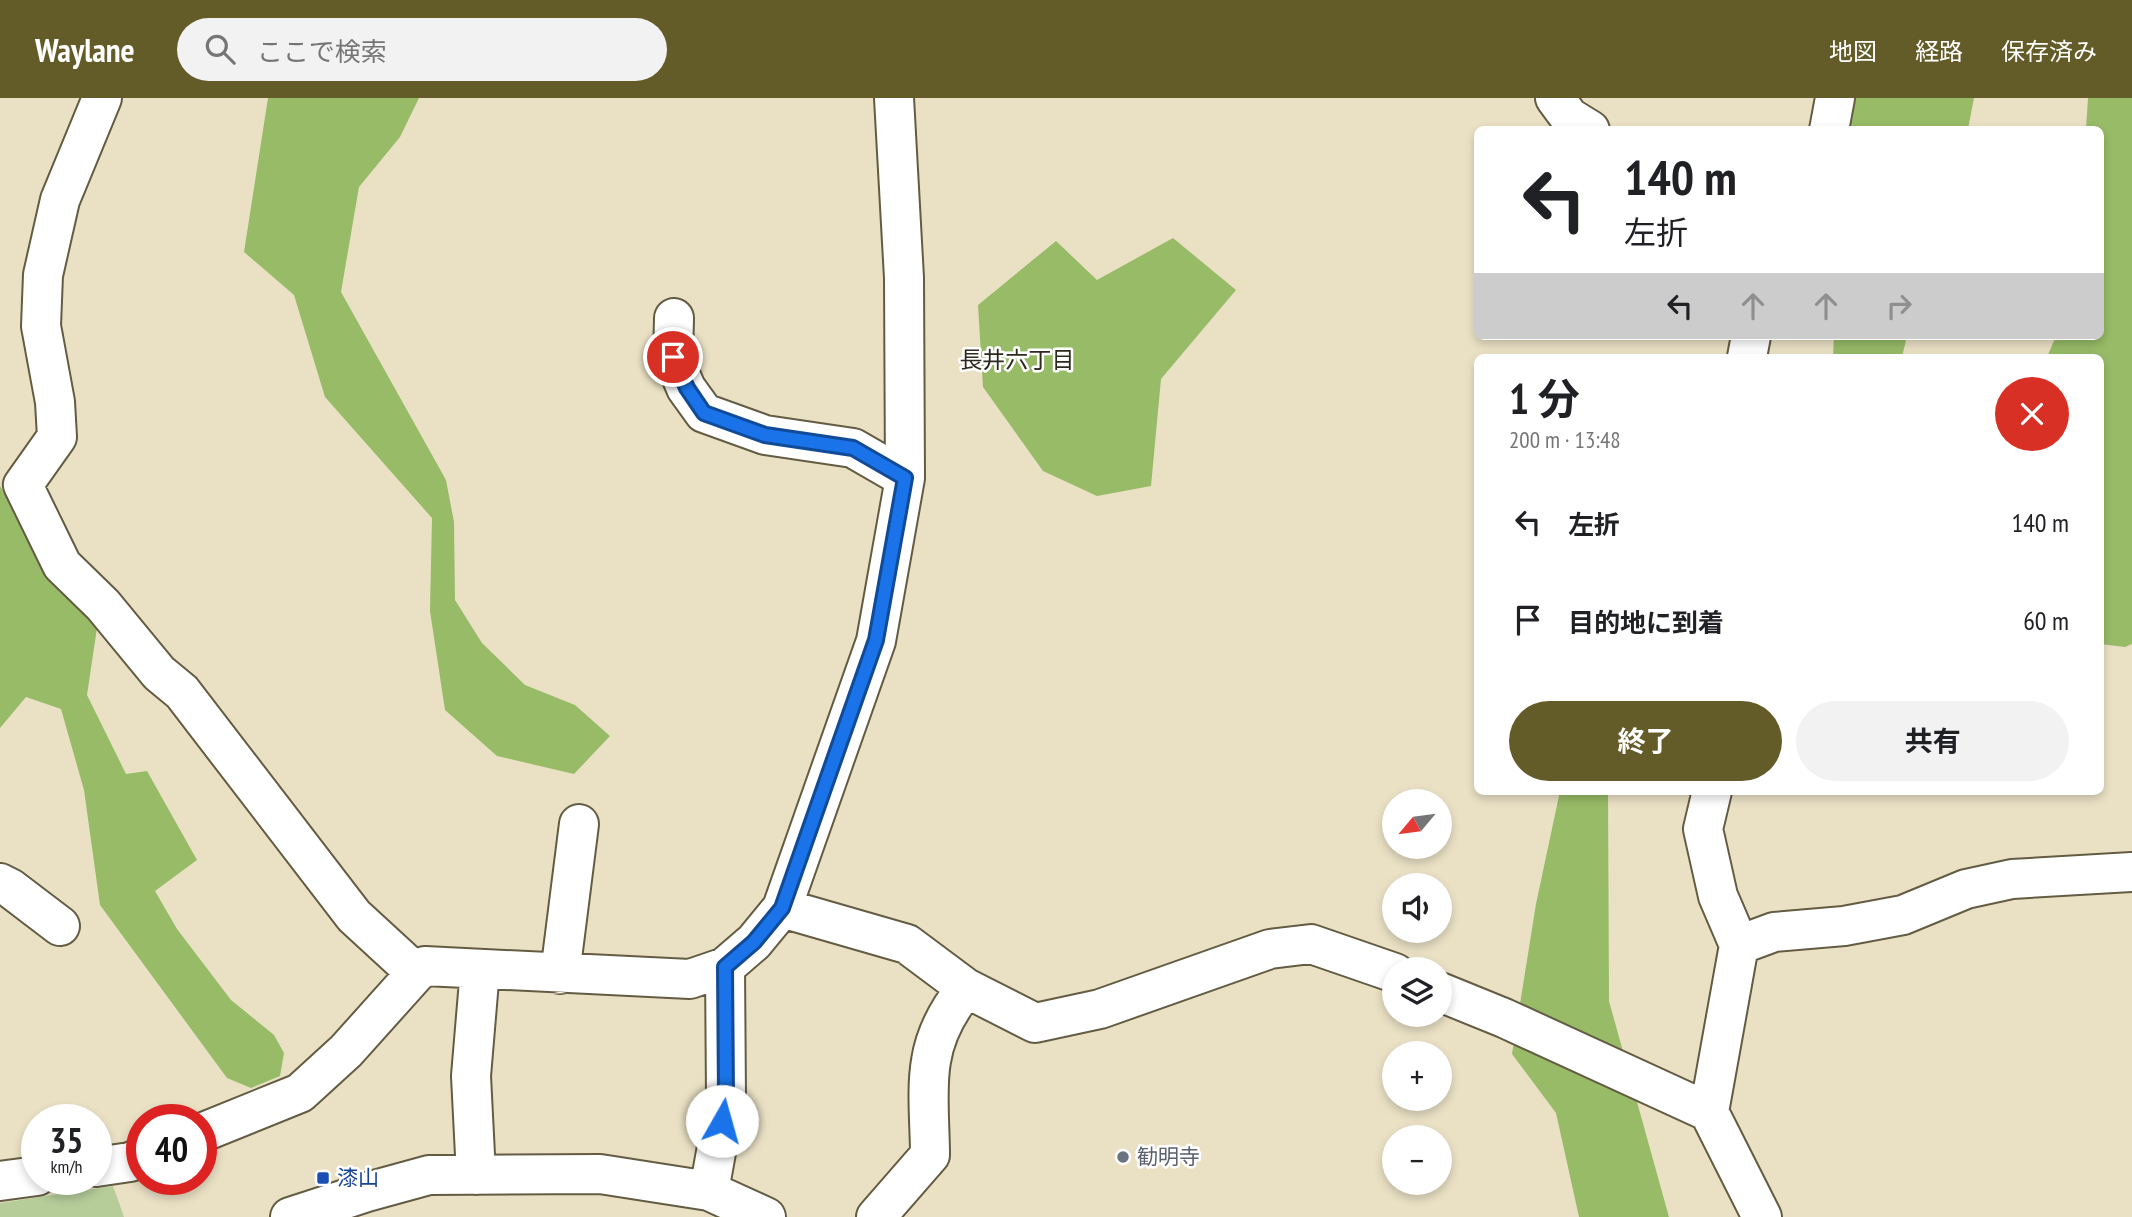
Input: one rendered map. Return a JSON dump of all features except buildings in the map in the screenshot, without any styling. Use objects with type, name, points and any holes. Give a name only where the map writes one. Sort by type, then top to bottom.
[{"type":"street","points":[[102,98],[60,200],[43,275],[41,326],[55,402],[57,437],[23,485],[62,565],[103,605],[159,673],[182,692],[354,916],[416,973]]},
{"type":"street","points":[[217,1127],[300,1093],[346,1051],[425,965],[690,979],[725,967],[754,942],[782,908],[876,640],[905,478],[904,278],[894,98]]},
{"type":"street","points":[[1555,98],[1569,117],[1584,126]]},
{"type":"street","points":[[1830,126],[1836,98]]},
{"type":"street","points":[[674,318],[673,357],[687,388],[704,413],[765,435],[853,448],[905,478]]},
{"type":"street","points":[[1711,795],[1703,829],[1718,895],[1739,945],[1709,1112],[1762,1217]]},
{"type":"street","points":[[560,974],[579,824]]},
{"type":"street","points":[[1739,945],[1774,932],[1844,926],[1903,915],[1966,890],[2012,879],[2132,872]]},
{"type":"street","points":[[0,883],[60,926]]},
{"type":"street","points":[[782,908],[907,944],[966,988],[1034,1023],[1100,1009],[1270,949],[1311,944],[1382,969]]},
{"type":"street","points":[[709,1191],[726,1097],[725,967]]},
{"type":"street","points":[[476,1175],[471,1076],[480,969]]},
{"type":"street","points":[[876,1217],[930,1155],[930,1062],[952,1006],[966,988]]},
{"type":"street","points":[[1452,997],[1709,1112]]},
{"type":"street","points":[[290,1217],[429,1175],[600,1174],[709,1191],[766,1217]]},
{"type":"street","points":[[0,1181],[21,1178]]},
{"type":"green space","points":[[268,98],[419,98],[400,137],[359,187],[341,292],[446,480],[454,522],[455,600],[482,643],[525,685],[575,705],[610,736],[574,774],[497,756],[445,710],[430,611],[432,518],[325,397],[294,295],[244,252]]},
{"type":"green space","points":[[1853,98],[1974,98],[1969,126],[1850,126]]},
{"type":"green space","points":[[2088,98],[2132,98],[2132,644],[2125,647],[2104,644],[2104,354],[2048,354],[2054,340],[2104,340],[2104,126],[2086,126]]},
{"type":"green space","points":[[1173,238],[1236,290],[1161,379],[1151,486],[1097,496],[1043,471],[983,387],[978,305],[1056,241],[1097,280]]},
{"type":"green space","points":[[1834,340],[1906,340],[1903,354],[1833,354]]},
{"type":"green space","points":[[0,486],[41,557],[98,621],[87,695],[126,774],[147,771],[197,860],[155,891],[177,929],[231,1000],[274,1035],[284,1053],[280,1076],[251,1088],[227,1078],[100,905],[84,790],[61,709],[26,697],[0,728]]},
{"type":"green space","points":[[1559,795],[1608,795],[1609,1001],[1669,1217],[1579,1217],[1556,1113],[1512,1054],[1536,904]]},
{"type":"green space","points":[[112,1186],[124,1217],[0,1217],[0,1203],[53,1195],[112,1195]]},
{"type":"place","name":"勧明寺","points":[[1123,1157]]},
{"type":"place","name":"漆山","points":[[323,1178]]},
{"type":"district","name":"長井六丁目","points":[[1017,360]]},
{"type":"route","points":[[673,357],[687,388],[704,413],[765,435],[853,448],[905,478],[876,640],[782,908],[754,942],[725,967],[726,1097],[722,1121]]}]
